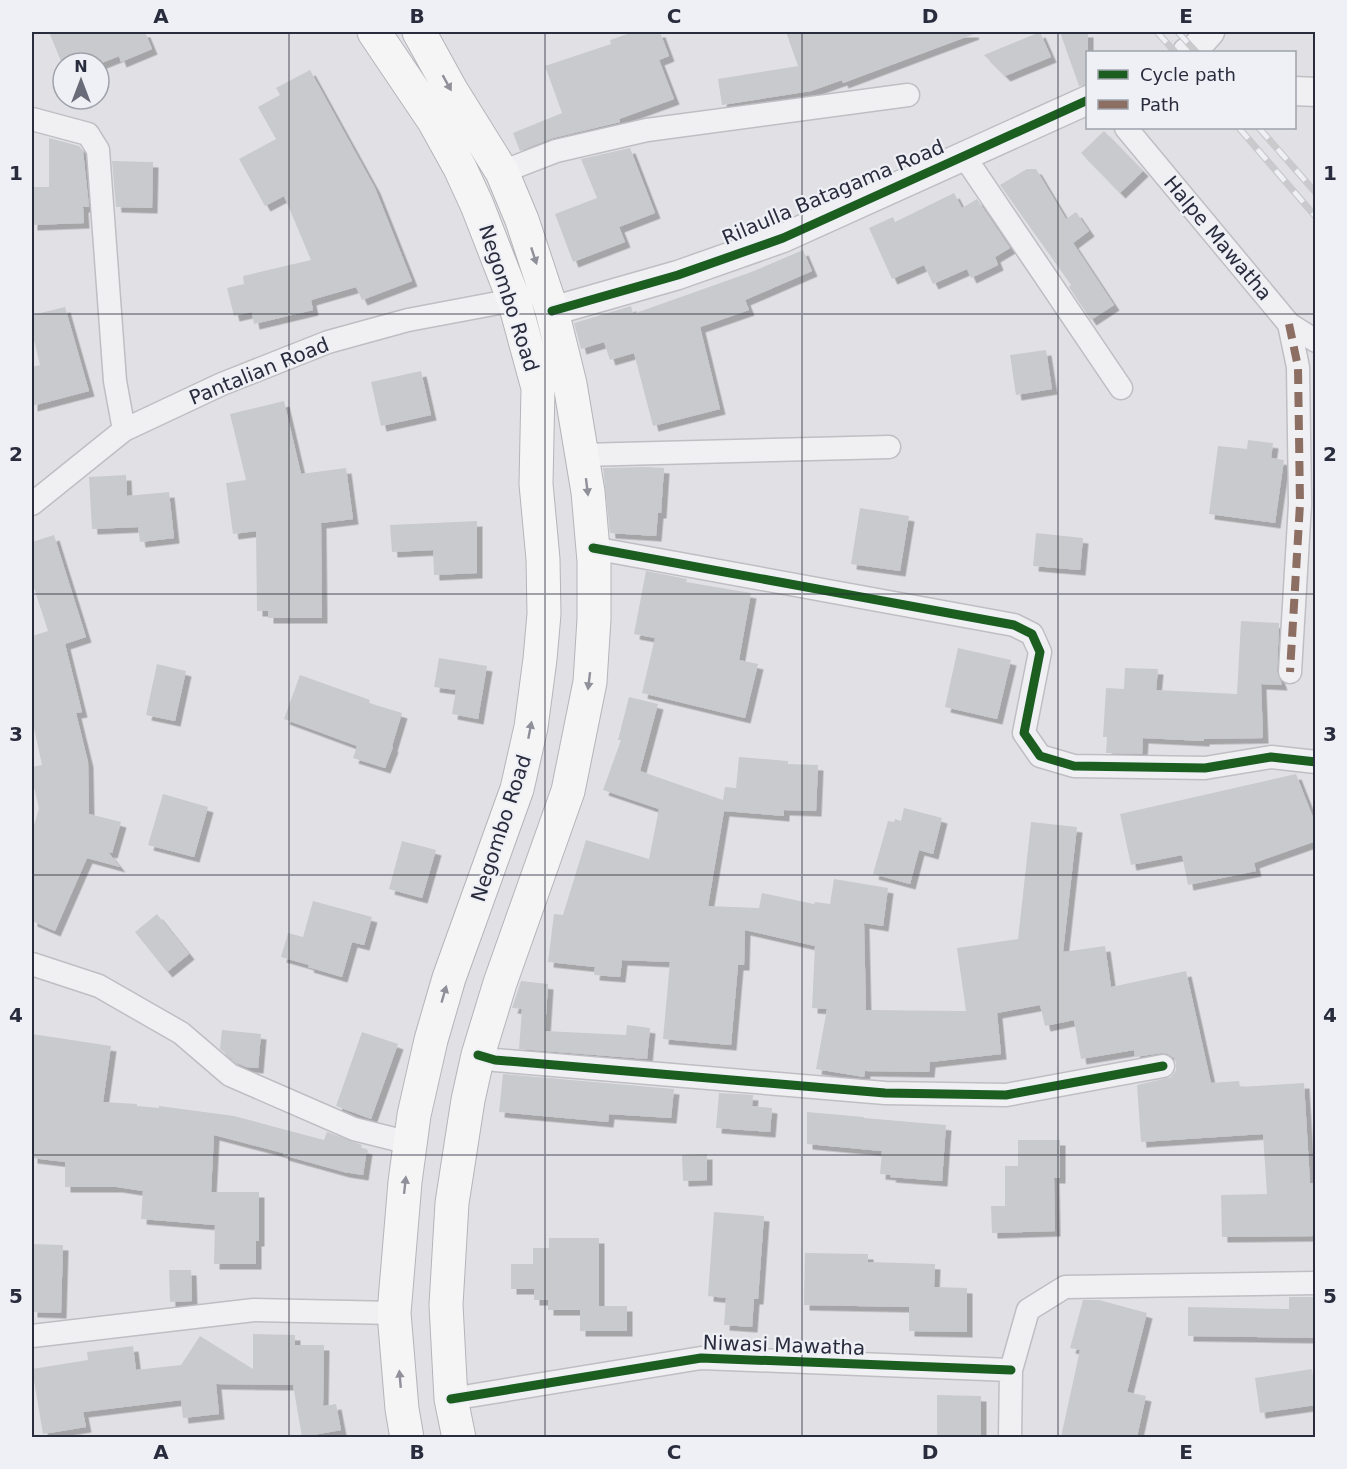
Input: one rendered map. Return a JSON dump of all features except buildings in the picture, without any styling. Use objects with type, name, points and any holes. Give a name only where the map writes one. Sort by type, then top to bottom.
[{"type":"highway","name":"Negombo Road","points":[[374,32],[434,121],[460,168],[477,204],[514,300],[538,388],[536,484],[543,558],[544,614],[539,670],[531,727],[517,789],[449,978],[430,1040],[414,1116],[399,1241],[394,1313],[402,1409],[407,1437]]},
{"type":"highway","name":"Negombo Road","points":[[419,32],[451,90],[502,172],[522,220],[552,311],[570,384],[582,455],[593,548],[594,620],[590,682],[570,780],[500,983],[478,1055],[468,1100],[452,1203],[446,1305],[451,1400],[459,1437]]},
{"type":"street","points":[[1191,51],[1210,32]]},
{"type":"street","points":[[1296,91],[1316,92]]},
{"type":"street","points":[[502,172],[556,151],[647,130],[908,95]]},
{"type":"street","name":"Rilaulla Batagama Road","points":[[552,311],[678,274],[783,238],[1086,101]]},
{"type":"street","points":[[32,119],[88,134],[98,150],[115,381],[124,430]]},
{"type":"street","name":"Halpe Mawatha","points":[[1127,129],[1289,324],[1316,341]]},
{"type":"street","points":[[964,156],[1121,388]]},
{"type":"street","name":"Pantalian Road","points":[[32,504],[124,430],[222,384],[328,342],[408,320],[514,300]]},
{"type":"street","points":[[1289,324],[1298,366],[1300,504],[1290,672]]},
{"type":"street","points":[[582,455],[889,447]]},
{"type":"street","points":[[593,548],[1014,625],[1032,634],[1040,652],[1024,733],[1040,756],[1074,766],[1205,768],[1271,757],[1316,762]]},
{"type":"street","points":[[32,964],[99,986],[181,1033],[230,1074],[354,1129],[410,1143]]},
{"type":"street","points":[[478,1055],[495,1060],[885,1093],[1006,1095],[1163,1066]]},
{"type":"street","points":[[1011,1437],[1011,1370],[1028,1310],[1065,1287],[1316,1283]]},
{"type":"street","points":[[32,1336],[254,1310],[394,1313]]},
{"type":"street","name":"Niwasi Mawatha","points":[[451,1400],[701,1359],[1011,1370]]},
{"type":"railway","points":[[1157,32],[1174,51]]},
{"type":"railway","points":[[1178,32],[1195,51]]},
{"type":"railway","points":[[1240,129],[1316,217]]},
{"type":"railway","points":[[1260,129],[1316,193]]},
{"type":"marked path","points":[[1289,324],[1298,367],[1300,504],[1290,672]]},
{"type":"cycle path","points":[[552,311],[678,275],[783,238],[1086,101]]},
{"type":"cycle path","points":[[593,548],[1014,625],[1032,634],[1040,652],[1024,733],[1040,756],[1074,766],[1205,768],[1271,757],[1316,762]]},
{"type":"cycle path","points":[[478,1055],[495,1060],[885,1093],[1006,1095],[1163,1066]]},
{"type":"cycle path","points":[[451,1399],[701,1358],[1011,1370]]}]
